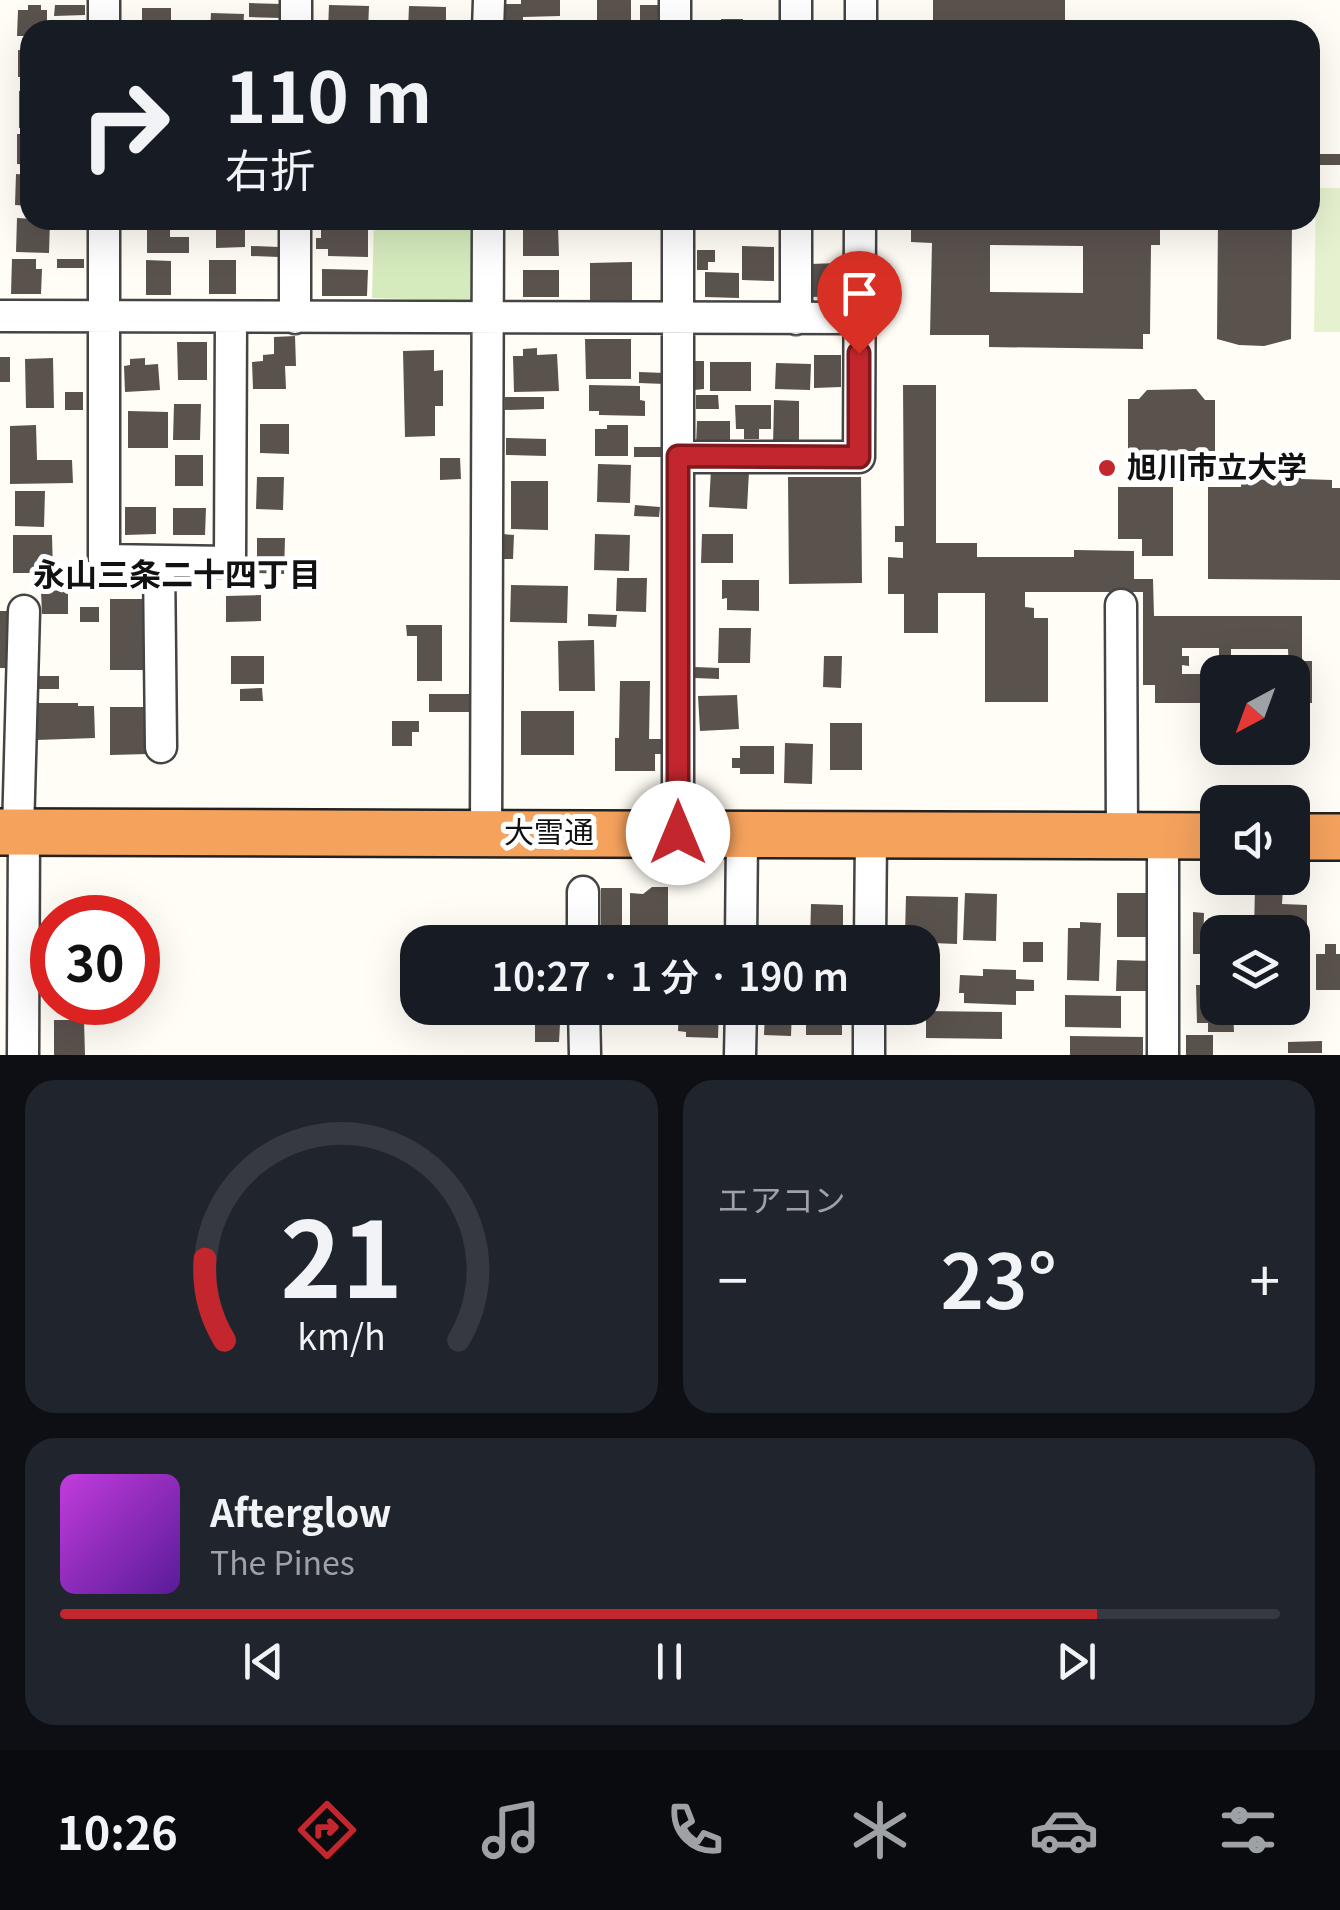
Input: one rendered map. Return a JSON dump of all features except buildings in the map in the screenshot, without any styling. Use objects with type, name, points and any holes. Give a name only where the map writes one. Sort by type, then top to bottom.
[{"type":"highway","name":"大雪通","points":[[14,832],[1200,836]]},
{"type":"highway","points":[[1310,836],[1340,837]]},
{"type":"street","points":[[104,230],[104,560],[230,562],[231,318]]},
{"type":"street","points":[[295,230],[295,318]]},
{"type":"street","points":[[486,832],[488,230]]},
{"type":"street","points":[[678,230],[678,833]]},
{"type":"street","points":[[796,230],[796,318]]},
{"type":"street","points":[[678,456],[859,457],[860,230]]},
{"type":"street","points":[[0,316],[859,318]]},
{"type":"street","points":[[159,561],[161,747]]},
{"type":"street","points":[[1121,605],[1163,1055]]},
{"type":"street","points":[[23,1055],[14,832],[24,611]]},
{"type":"street","points":[[742,834],[742,925]]},
{"type":"street","points":[[870,925],[871,836]]},
{"type":"street","points":[[582,892],[583,925]]},
{"type":"street","points":[[584,1025],[585,1055]]},
{"type":"street","points":[[740,1055],[741,1025]]},
{"type":"street","points":[[869,1025],[869,1055]]},
{"type":"green space","points":[[1320,188],[1340,188],[1340,332],[1314,332]]},
{"type":"green space","points":[[374,230],[475,230],[473,301],[372,298]]},
{"type":"place","name":"旭川市立大学","points":[[1107,468]]},
{"type":"district","name":"永山三条二十四丁目","points":[[177,575]]},
{"type":"route","points":[[678,833],[678,456],[859,457],[859,353]]}]
